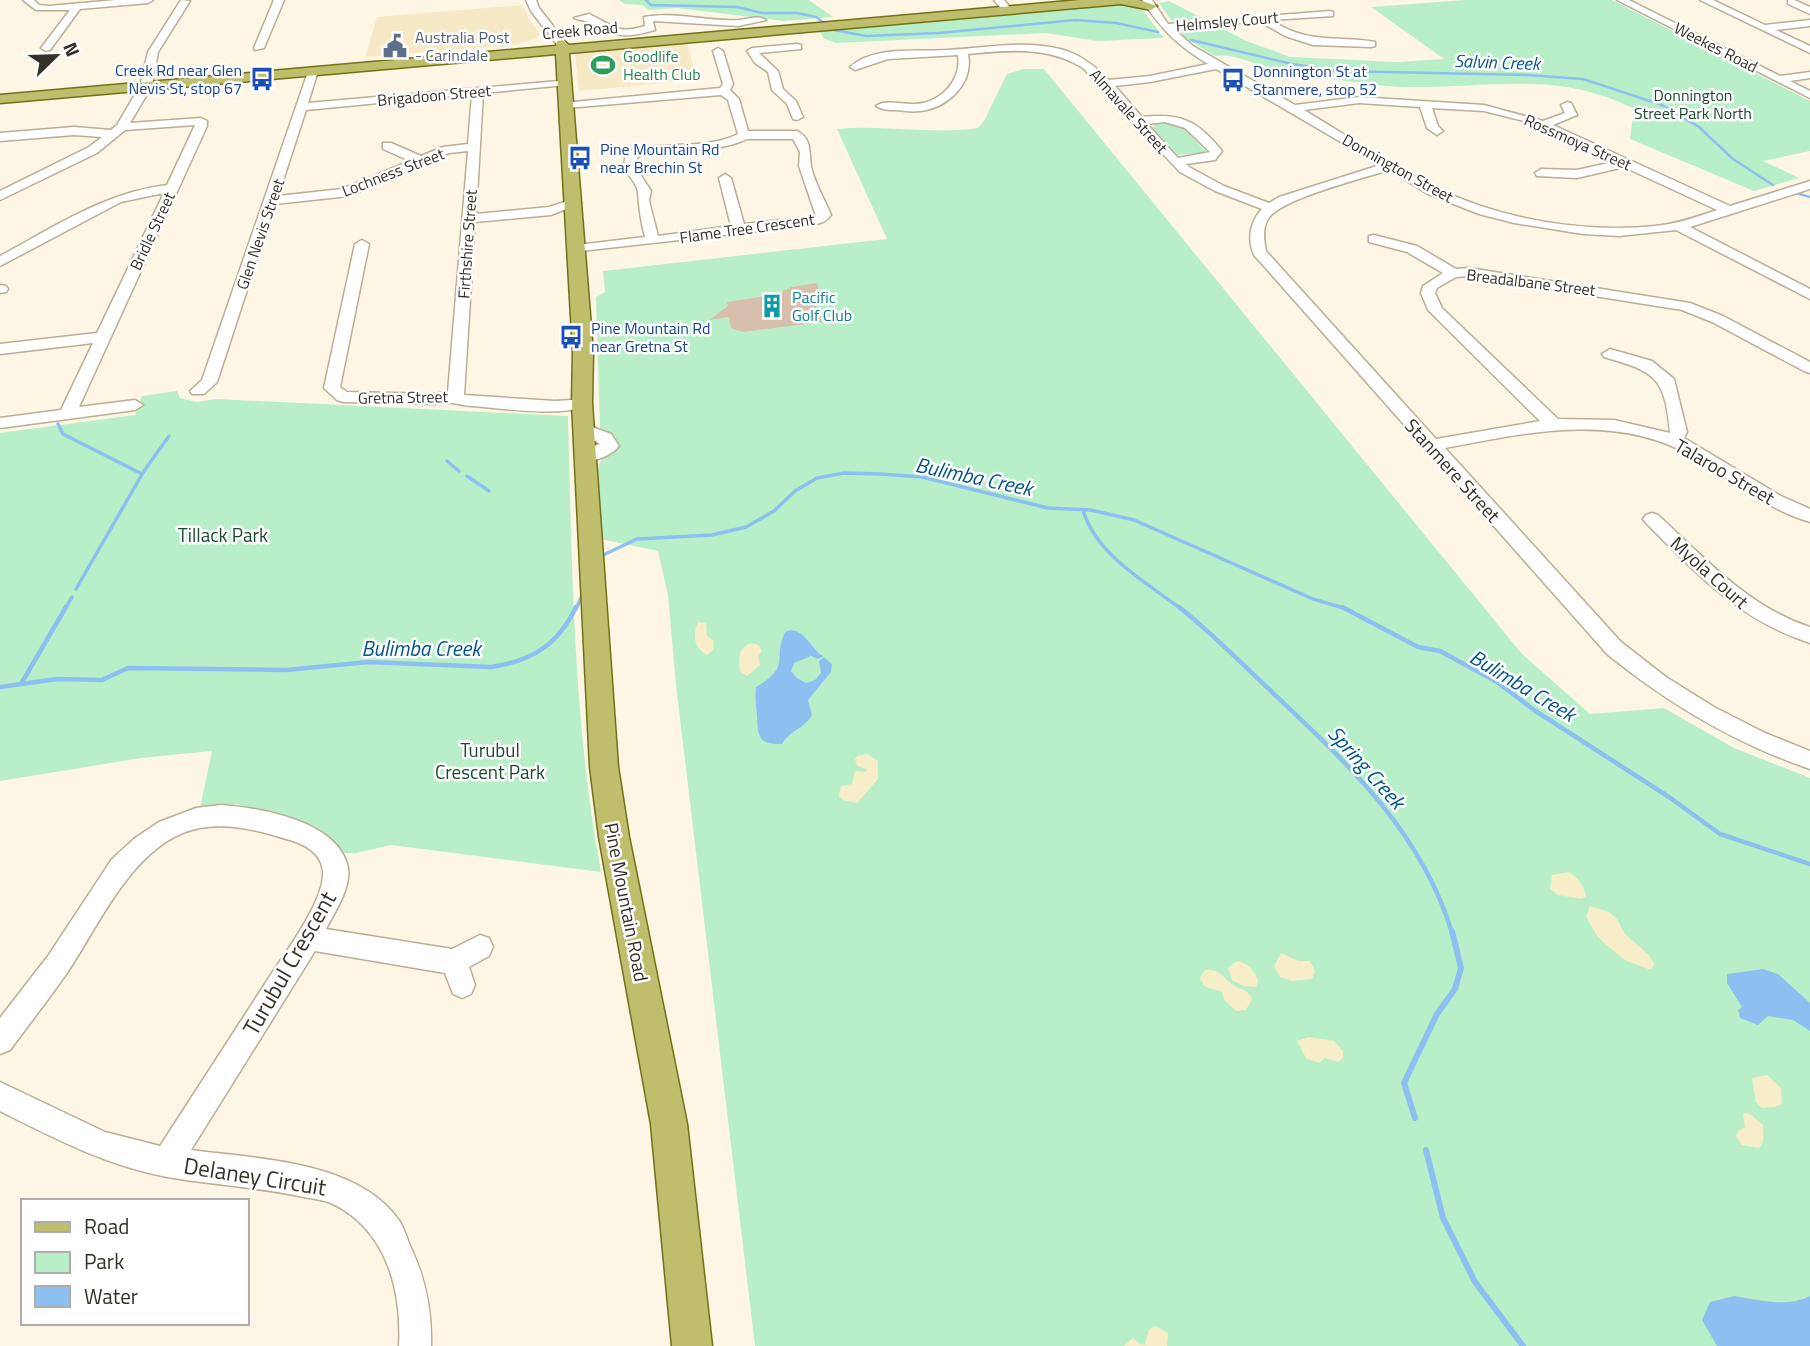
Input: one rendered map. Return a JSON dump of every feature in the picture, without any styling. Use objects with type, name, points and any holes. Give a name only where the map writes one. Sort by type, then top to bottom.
[{"type":"main road","name":"Creek Road","points":[[148,78],[180,78],[522,48],[559,40],[589,42],[1073,0]]},
{"type":"main road","name":"Creek Road","points":[[1003,5],[1121,0],[1149,3]]},
{"type":"main road","name":"Creek Road","points":[[0,96],[148,78],[313,71],[559,40],[826,23]]},
{"type":"main road","name":"Pine Mountain Road","points":[[559,40],[568,105],[577,249],[583,352],[583,429],[604,767],[614,837],[670,1135],[692,1346]]},
{"type":"street","points":[[28,0],[36,7],[78,7],[148,0]]},
{"type":"street","points":[[177,0],[187,0]]},
{"type":"street","points":[[0,196],[93,150],[119,131],[148,78],[153,51],[187,0]]},
{"type":"street","points":[[259,48],[279,0]]},
{"type":"street","points":[[531,0],[534,9],[559,40]]},
{"type":"street","name":"Weekes Road","points":[[1622,0],[1810,95]]},
{"type":"street","points":[[1705,0],[1810,50]]},
{"type":"street","points":[[1791,2],[1810,11]]},
{"type":"street","name":"Donnington Street","points":[[1149,3],[1165,27],[1183,44],[1217,65],[1455,201],[1514,219],[1563,228],[1619,232],[1678,226],[1810,186]]},
{"type":"street","points":[[46,48],[78,7]]},
{"type":"street","points":[[579,18],[589,18],[605,32],[651,29],[647,19],[638,12]]},
{"type":"street","name":"Helmsley Court","points":[[1165,27],[1330,15]]},
{"type":"street","points":[[647,19],[675,17],[738,23],[761,20]]},
{"type":"street","points":[[1261,18],[1282,33],[1304,41],[1371,44]]},
{"type":"street","points":[[1764,28],[1810,23]]},
{"type":"street","points":[[797,47],[752,51],[759,61],[775,73],[778,90],[792,103],[797,117]]},
{"type":"street","name":"Almavale Street","points":[[855,67],[882,57],[1028,48],[1061,52],[1084,62],[1176,162],[1206,181],[1270,208]]},
{"type":"street","points":[[717,50],[728,84],[724,91]]},
{"type":"street","points":[[881,106],[919,108],[946,99],[964,69],[966,61],[962,52]]},
{"type":"street","points":[[1105,84],[1150,79],[1217,65]]},
{"type":"street","name":"Glen Nevis Street","points":[[198,391],[209,382],[313,71]]},
{"type":"street","points":[[1778,79],[1810,75]]},
{"type":"street","name":"Brigadoon Street","points":[[302,107],[566,82]]},
{"type":"street","name":"Firthshire Street","points":[[456,397],[478,91]]},
{"type":"street","points":[[568,105],[724,91],[733,99],[742,132],[746,135],[730,142],[646,150],[631,155],[633,174],[645,191],[643,201],[652,240]]},
{"type":"street","name":"Rossmoya Street","points":[[1293,109],[1347,100],[1503,111],[1543,125],[1729,211]]},
{"type":"street","points":[[1543,125],[1571,115],[1567,105]]},
{"type":"street","points":[[1426,107],[1433,128],[1437,131]]},
{"type":"street","points":[[1138,121],[1180,119],[1189,122],[1216,151],[1216,155],[1211,157],[1176,162]]},
{"type":"street","name":"Bridle Street","points":[[68,413],[201,121],[119,131]]},
{"type":"street","points":[[0,137],[74,131],[119,131]]},
{"type":"street","name":"Flame Tree Crescent","points":[[577,249],[719,233],[738,227],[755,228],[821,219],[824,215],[805,166],[806,152],[797,135],[746,135]]},
{"type":"street","points":[[387,146],[421,161]]},
{"type":"street","name":"Lochness Street","points":[[271,201],[344,193],[447,150],[473,147]]},
{"type":"street","points":[[1541,173],[1577,174],[1625,163]]},
{"type":"street","points":[[1270,208],[1284,200],[1390,166]]},
{"type":"street","points":[[707,177],[725,178],[741,173]]},
{"type":"street","points":[[725,178],[738,227]]},
{"type":"street","points":[[0,262],[116,199],[145,191],[172,188]]},
{"type":"street","name":"Stanmere Street","points":[[1270,208],[1259,220],[1256,235],[1259,252],[1614,648],[1651,679],[1693,707],[1743,734],[1810,760]]},
{"type":"street","points":[[469,219],[574,209]]},
{"type":"street","points":[[1678,226],[1810,295]]},
{"type":"street","points":[[1374,239],[1412,249],[1454,273]]},
{"type":"street","name":"Gretna Street","points":[[362,244],[332,388],[343,397],[434,400],[456,397],[468,401],[555,406],[582,403]]},
{"type":"street","name":"Breadalbane Street","points":[[1553,424],[1435,310],[1428,293],[1430,286],[1454,273],[1469,272],[1509,276],[1685,306],[1708,313],[1782,356],[1810,368]]},
{"type":"street","points":[[0,349],[102,337]]},
{"type":"street","points":[[1610,354],[1646,364],[1668,382],[1679,432],[1675,440]]},
{"type":"street","points":[[0,422],[135,405]]},
{"type":"street","name":"Talaroo Street","points":[[1431,445],[1553,424],[1596,424],[1634,429],[1675,440],[1773,499],[1810,516]]},
{"type":"street","name":"Myola Court","points":[[1652,519],[1741,602],[1763,618],[1810,635]]},
{"type":"street","name":"Turubul Crescent","points":[[0,1040],[57,965],[121,867],[143,846],[167,829],[196,818],[221,814],[246,817],[310,836],[328,849],[336,869],[334,887],[309,938],[167,1162]]},
{"type":"street","points":[[309,938],[458,973],[480,947]]},
{"type":"street","name":"Delaney Circuit","points":[[0,1096],[102,1146],[167,1162],[277,1176],[339,1191],[368,1209],[388,1230],[408,1276],[416,1322],[415,1346]]},
{"type":"shaded area","points":[[523,5],[540,34],[536,39],[515,45],[365,57],[377,17]]},
{"type":"shaded area","points":[[687,42],[697,80],[579,91],[575,54],[581,51]]},
{"type":"green space","points":[[619,0],[809,0],[833,17],[784,21],[677,8],[648,10],[643,5],[625,4]]},
{"type":"green space","name":"Donnington Street Park North","points":[[1465,0],[1612,0],[1810,101],[1810,151],[1763,161],[1799,178],[1754,191],[1630,139],[1634,109],[1578,89],[1523,84],[1399,87],[1322,78],[1275,69],[1235,57],[1215,56],[1184,37],[1179,30],[1216,25],[1244,40],[1290,57],[1397,62],[1444,59],[1371,7]]},
{"type":"green space","points":[[1169,1],[1206,20],[1172,21],[1159,3]]},
{"type":"green space","points":[[1126,4],[1141,8],[1164,38],[1098,41],[1046,33],[836,43],[824,39],[819,30]]},
{"type":"green space","name":"Pacific Golf Club","points":[[1023,69],[1044,69],[1522,654],[1590,714],[1664,708],[1734,748],[1810,778],[1810,1346],[755,1346],[676,685],[668,595],[658,551],[601,539],[597,474],[601,460],[614,451],[617,445],[615,439],[600,430],[596,297],[605,292],[603,271],[887,239],[837,129],[978,128],[1007,74]]},
{"type":"green space","points":[[1156,123],[1181,124],[1206,152],[1178,155],[1152,128]]},
{"type":"green space","name":"Tillack Park","points":[[177,391],[180,398],[196,402],[217,399],[568,416],[579,702],[601,872],[391,845],[356,853],[341,853],[334,841],[320,830],[238,804],[200,808],[212,751],[141,758],[0,781],[0,433],[135,415],[142,396]]},
{"type":"sand","points":[[698,622],[706,623],[707,636],[714,641],[713,650],[707,655],[699,649],[695,641]]},
{"type":"sand","points":[[751,643],[759,645],[762,651],[758,656],[760,665],[747,676],[740,671],[739,658],[743,648]]},
{"type":"sand","points":[[867,754],[878,761],[878,779],[857,803],[843,800],[839,796],[841,786],[852,784],[855,771],[866,772],[867,769],[857,766],[855,759],[859,755]]},
{"type":"sand","points":[[1569,872],[1584,888],[1586,896],[1582,899],[1558,895],[1550,889],[1552,875]]},
{"type":"sand","points":[[1590,906],[1609,912],[1617,919],[1625,934],[1648,954],[1654,963],[1653,968],[1648,969],[1625,960],[1598,937],[1586,917]]},
{"type":"sand","points":[[1281,953],[1299,961],[1310,961],[1315,971],[1312,979],[1292,981],[1280,977],[1274,966]]},
{"type":"sand","points":[[1237,961],[1253,971],[1258,981],[1256,987],[1244,986],[1232,980],[1228,968]]},
{"type":"sand","points":[[1205,970],[1218,972],[1249,993],[1252,999],[1246,1010],[1236,1011],[1225,1001],[1222,992],[1204,986],[1200,978]]},
{"type":"sand","points":[[1309,1037],[1334,1041],[1343,1051],[1343,1058],[1338,1062],[1325,1058],[1319,1063],[1306,1058],[1297,1041]]},
{"type":"sand","points":[[1767,1075],[1781,1088],[1782,1104],[1762,1108],[1756,1102],[1752,1078]]},
{"type":"sand","points":[[1743,1113],[1750,1114],[1763,1125],[1763,1142],[1759,1148],[1742,1145],[1736,1136],[1738,1131],[1745,1127]]},
{"type":"sand","points":[[1156,1326],[1168,1333],[1167,1346],[1124,1346],[1133,1338],[1145,1345],[1149,1329]]},
{"type":"water","points":[[791,630],[805,637],[823,656],[818,659],[811,656],[794,663],[791,671],[797,678],[806,683],[815,680],[821,673],[819,661],[824,657],[832,664],[831,672],[808,700],[812,715],[809,720],[782,744],[768,743],[759,734],[756,687],[778,668],[781,642],[785,632]]},
{"type":"water","points":[[1763,969],[1778,974],[1810,1003],[1810,1031],[1793,1020],[1768,1016],[1758,1025],[1740,1018],[1738,1010],[1742,1007],[1727,983],[1727,974]]},
{"type":"water","points":[[1734,1296],[1792,1302],[1810,1296],[1810,1346],[1717,1346],[1702,1320],[1710,1302]]},
{"type":"building","name":"Pacific Golf Club","points":[[817,283],[820,294],[813,295],[822,322],[743,332],[731,328],[729,317],[709,320],[728,306],[727,302],[775,295],[792,287]]},
{"type":"waterway","name":"Salvin Creek","points":[[646,0],[651,5],[737,7],[762,13],[797,13],[816,17],[834,30],[866,36],[939,33],[1075,20],[1116,23],[1158,32]]},
{"type":"waterway","name":"Salvin Creek","points":[[1191,40],[1292,64],[1339,71],[1527,75],[1583,79],[1662,105],[1699,127],[1733,159],[1773,185]]},
{"type":"waterway","name":"Salvin Creek","points":[[1783,189],[1810,197]]},
{"type":"waterway","points":[[58,424],[63,434],[142,474]]},
{"type":"waterway","points":[[76,589],[144,471],[169,436]]},
{"type":"waterway","points":[[447,461],[459,471]]},
{"type":"waterway","name":"Bulimba Creek","points":[[599,557],[637,539],[712,535],[746,527],[774,511],[795,491],[817,478],[844,473],[880,474],[922,477],[1048,508],[1091,510],[1134,520],[1313,599],[1344,608]]},
{"type":"waterway","points":[[467,476],[489,491]]},
{"type":"waterway","name":"Spring Creek","points":[[1083,510],[1099,541],[1110,554],[1181,609]]},
{"type":"waterway","name":"Bulimba Creek","points":[[576,609],[584,591]]},
{"type":"waterway","points":[[65,609],[72,597]]},
{"type":"waterway","points":[[21,684],[66,607]]},
{"type":"waterway","name":"Bulimba Creek","points":[[0,687],[57,679],[102,680],[128,668],[287,670],[368,662],[491,667],[519,660],[542,649],[561,632],[576,607]]},
{"type":"waterway","name":"Spring Creek","points":[[1179,607],[1301,719],[1379,801],[1422,863],[1439,897],[1452,933]]},
{"type":"waterway","name":"Bulimba Creek","points":[[1344,608],[1418,647],[1440,651],[1497,682],[1534,710],[1669,797],[1720,834],[1810,864]]},
{"type":"waterway","name":"Spring Creek","points":[[1415,1118],[1404,1083],[1437,1014],[1455,989],[1461,968],[1452,931]]},
{"type":"waterway","name":"Spring Creek","points":[[1426,1150],[1443,1218],[1475,1282],[1523,1346]]},
{"type":"place","name":"Australia Post - Carindale","points":[[395,46]]},
{"type":"place","name":"Goodlife Health Club","points":[[603,65]]},
{"type":"place","name":"Creek Rd near Glen Nevis St, stop 67","points":[[262,79]]},
{"type":"place","name":"Donnington St at Stanmere, stop 52","points":[[1233,80]]},
{"type":"place","name":"Pine Mountain Rd near Brechin St","points":[[580,158]]},
{"type":"place","name":"Pacific Golf Club","points":[[772,306]]},
{"type":"place","name":"Pine Mountain Rd near Gretna St","points":[[571,337]]},
{"type":"park label","name":"Turubul Crescent Park","points":[[490,760]]}]
